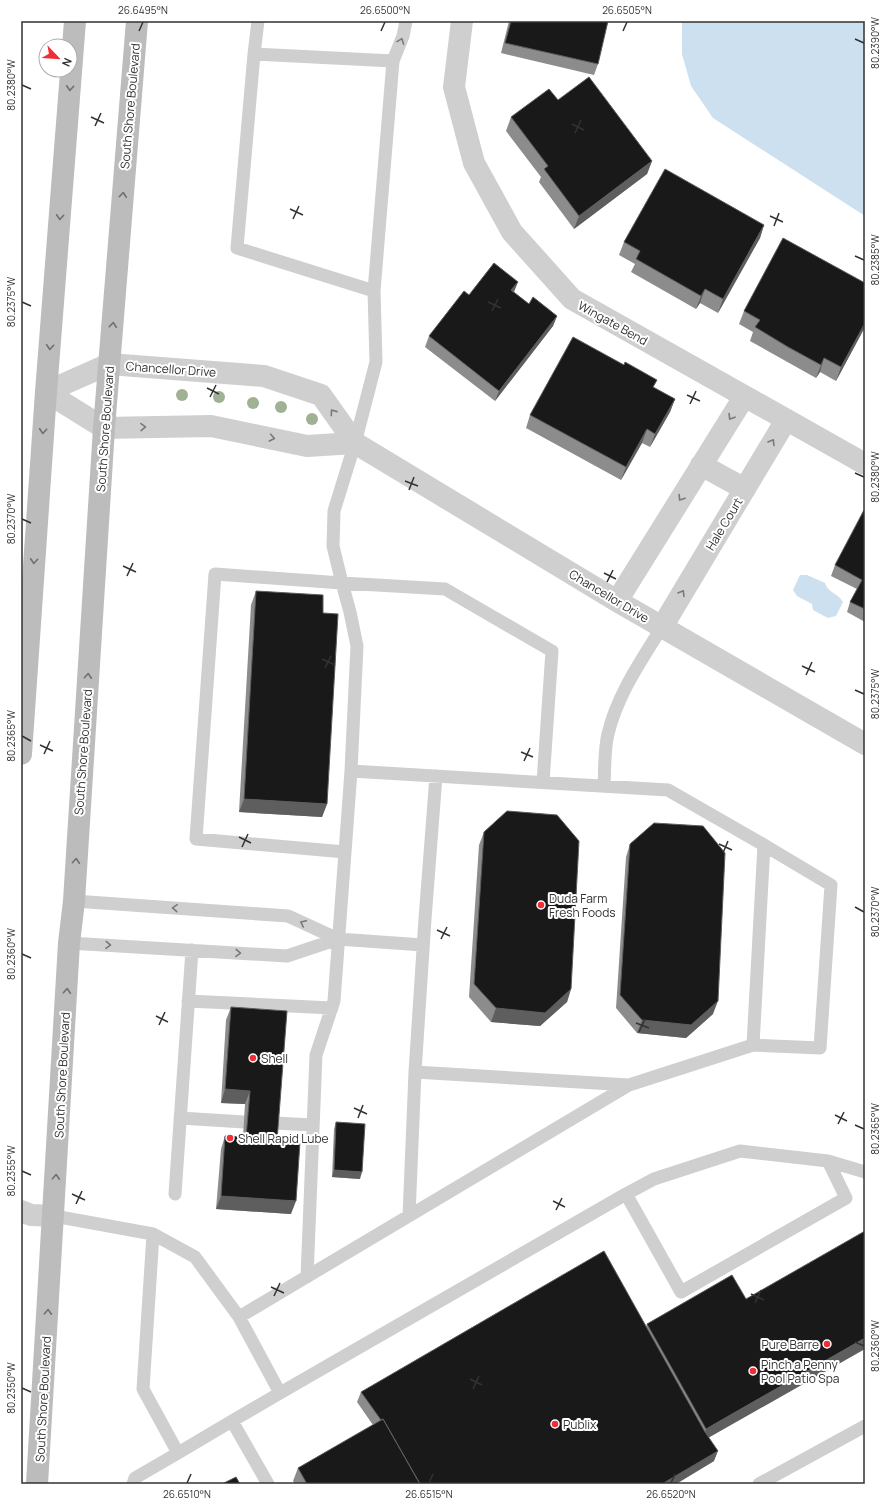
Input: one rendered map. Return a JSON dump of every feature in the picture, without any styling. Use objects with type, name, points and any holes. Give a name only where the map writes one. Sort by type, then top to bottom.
[{"type":"street","points":[[21,754],[46,392],[75,21]]},
{"type":"street","name":"South Shore Boulevard","points":[[37,1484],[69,943],[74,901],[104,428],[137,21]]},
{"type":"street","name":"Wingate Bend","points":[[462,21],[454,88],[474,163],[512,232],[572,299],[865,464]]},
{"type":"street","name":"Chancellor Drive","points":[[46,392],[110,364],[264,376],[321,395],[355,443],[617,602],[865,744]]},
{"type":"street","points":[[46,392],[104,428],[212,426],[307,446],[355,443]]},
{"type":"street","points":[[617,602],[744,396]]},
{"type":"street","name":"Hale Court","points":[[662,627],[786,420]]},
{"type":"street","points":[[701,465],[745,489]]},
{"type":"street","points":[[24,1216],[54,1216]]},
{"type":"lane","points":[[258,21],[238,248],[374,291]]},
{"type":"lane","points":[[307,1278],[316,1055],[334,1001],[351,770],[357,646],[333,546],[334,511],[355,443],[376,362],[374,291],[393,61],[403,36],[406,21]]},
{"type":"lane","points":[[254,54],[393,61]]},
{"type":"lane","points":[[345,852],[196,839],[215,574],[445,589],[552,651],[543,782]]},
{"type":"lane","points":[[604,786],[608,735],[615,709],[630,679],[662,627]]},
{"type":"lane","points":[[239,1317],[307,1278],[628,1085],[753,1045],[820,1048],[831,885],[764,845],[668,790],[351,770]]},
{"type":"lane","points":[[409,1216],[423,945],[436,776]]},
{"type":"lane","points":[[753,1045],[764,845]]},
{"type":"lane","points":[[74,901],[288,916],[338,939],[423,945]]},
{"type":"lane","points":[[69,943],[287,956],[338,939]]},
{"type":"lane","points":[[175,1194],[192,950]]},
{"type":"lane","points":[[188,1001],[332,1008]]},
{"type":"lane","points":[[416,1072],[628,1085]]},
{"type":"lane","points":[[180,1118],[244,1122]]},
{"type":"lane","points":[[274,1123],[313,1125]]},
{"type":"lane","points":[[133,1484],[135,1478],[232,1421],[654,1178],[740,1151],[828,1161],[865,1172]]},
{"type":"lane","points":[[626,1194],[681,1292],[846,1198],[828,1161]]},
{"type":"lane","points":[[54,1216],[153,1234],[195,1257],[239,1317],[280,1393]]},
{"type":"lane","points":[[153,1234],[143,1389],[178,1454]]},
{"type":"lane","points":[[232,1421],[268,1484]]},
{"type":"lane","points":[[759,1484],[865,1426]]},
{"type":"water","points":[[682,21],[865,21],[865,216],[713,118],[691,86],[682,54]]},
{"type":"water","points":[[800,575],[807,575],[825,583],[829,589],[841,599],[843,602],[836,616],[828,618],[813,610],[812,604],[797,596],[793,590]]},
{"type":"building","points":[[511,21],[608,21],[598,64],[505,43]]},
{"type":"building","points":[[589,77],[652,161],[579,216],[544,169],[548,166],[511,117],[549,89],[558,100]]},
{"type":"building","points":[[665,169],[764,225],[723,299],[705,289],[701,296],[636,259],[640,251],[624,242]]},
{"type":"building","points":[[783,238],[865,283],[865,323],[841,367],[824,358],[821,365],[788,347],[755,327],[760,320],[744,311]]},
{"type":"building","points":[[494,263],[518,282],[511,290],[529,304],[533,297],[557,316],[499,391],[429,336],[464,291],[469,295]]},
{"type":"building","points":[[573,337],[624,365],[625,362],[657,380],[653,387],[675,399],[655,434],[647,429],[626,467],[530,415]]},
{"type":"building","points":[[864,510],[865,609],[850,602],[862,580],[835,565]]},
{"type":"building","points":[[256,591],[323,595],[323,613],[338,614],[327,804],[244,799]]},
{"type":"building","points":[[507,811],[557,815],[579,841],[571,989],[545,1013],[496,1008],[474,984],[484,832]]},
{"type":"building","points":[[654,823],[703,826],[725,853],[718,1001],[691,1025],[642,1020],[620,995],[630,844]]},
{"type":"building","points":[[231,1007],[287,1011],[277,1141],[300,1142],[296,1201],[221,1196],[225,1136],[246,1137],[250,1091],[225,1089]]},
{"type":"building","points":[[336,1122],[365,1124],[362,1172],[334,1170]]},
{"type":"building","points":[[865,1231],[865,1338],[706,1429],[647,1324],[732,1275],[746,1299]]},
{"type":"building","points":[[604,1251],[705,1432],[718,1451],[662,1484],[420,1484],[383,1419],[381,1420],[361,1392]]},
{"type":"building","points":[[383,1419],[420,1484],[307,1484],[298,1468]]},
{"type":"building","points":[[236,1477],[240,1484],[222,1484]]},
{"type":"place","name":"Duda Farm Fresh Foods","points":[[541,905]]},
{"type":"place","name":"Shell","points":[[253,1058]]},
{"type":"place","name":"Shell Rapid Lube","points":[[230,1138]]},
{"type":"place","name":"Pure Barre","points":[[827,1344]]},
{"type":"place","name":"Pinch a Penny Pool Patio Spa","points":[[753,1371]]},
{"type":"place","name":"Publix","points":[[555,1424]]}]
